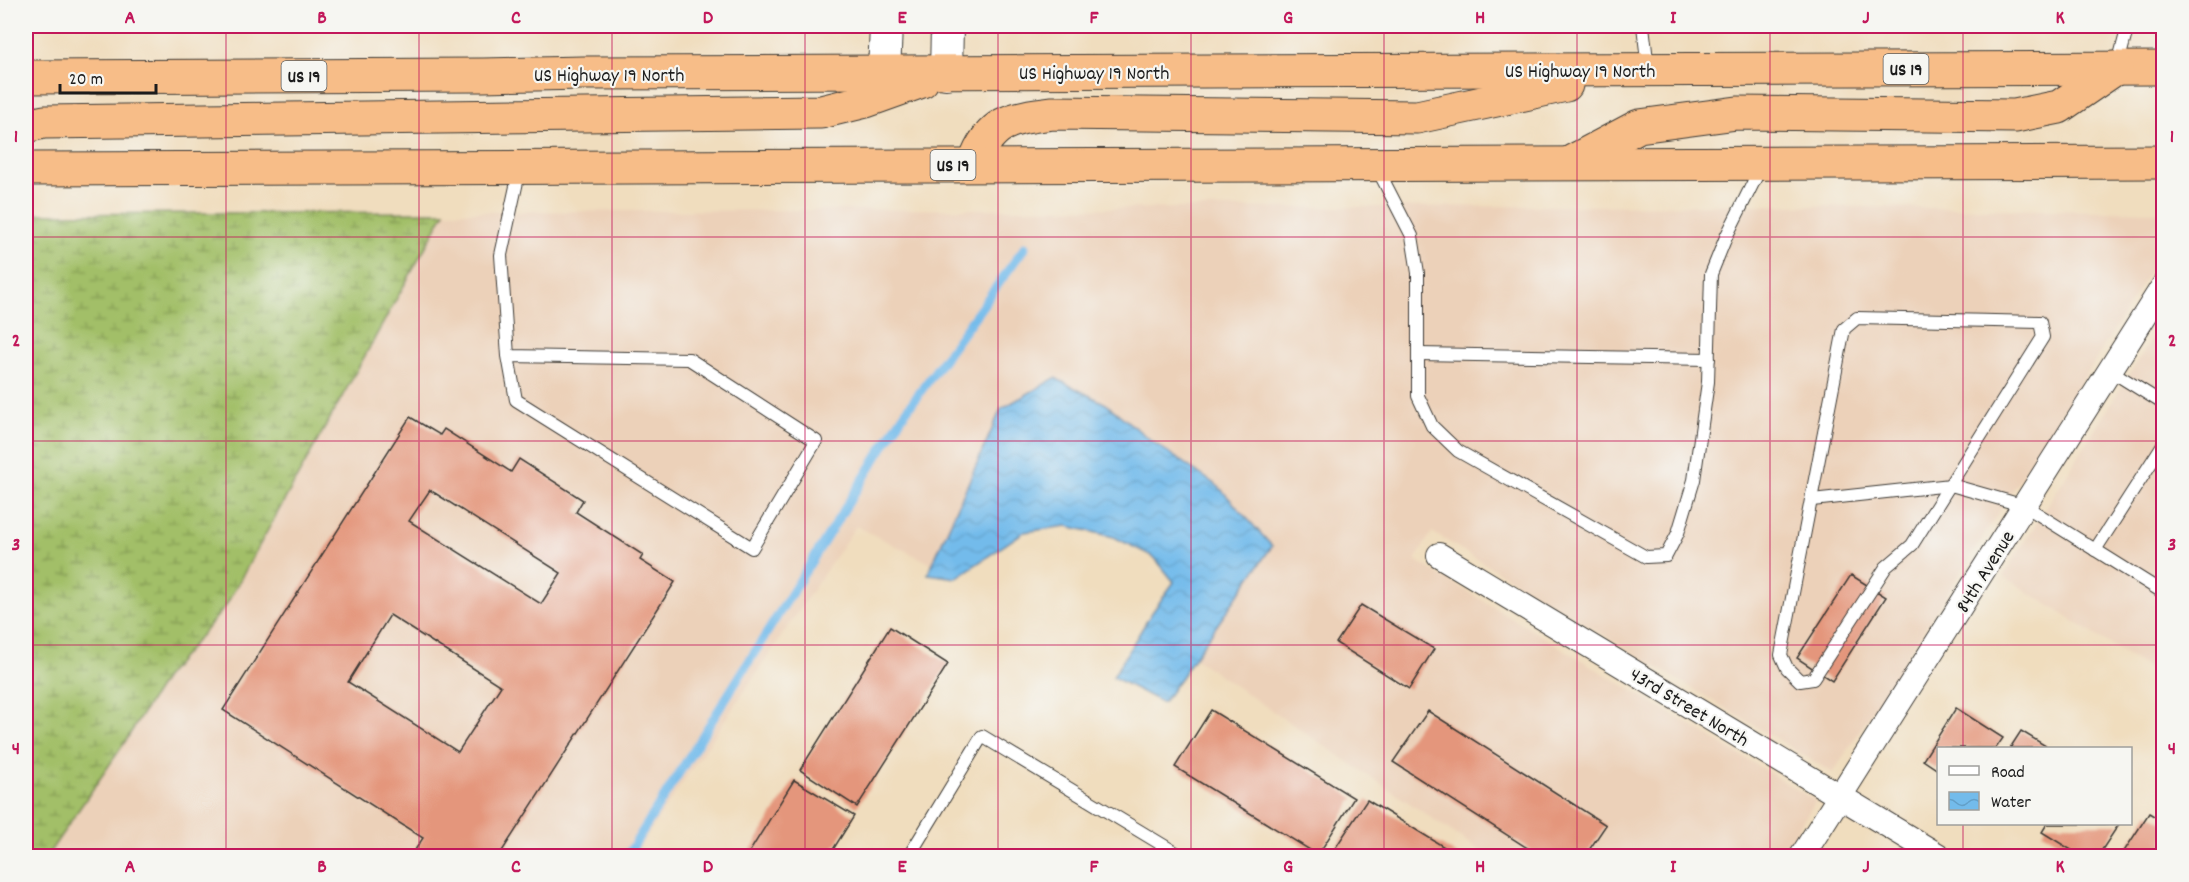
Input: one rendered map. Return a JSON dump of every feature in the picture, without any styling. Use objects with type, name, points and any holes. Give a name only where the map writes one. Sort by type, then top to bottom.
[{"type":"highway","points":[[1569,164],[1638,126],[1737,114],[2015,116],[2059,107],[2116,68]]},
{"type":"highway","name":"US Highway 19 North","points":[[26,77],[2163,68]]},
{"type":"highway","points":[[974,165],[979,150],[988,136],[1001,125],[1016,117],[1053,113],[1417,117],[1640,70]]},
{"type":"highway","points":[[26,126],[44,122],[821,112],[866,101],[946,73]]},
{"type":"highway","name":"US 19","points":[[26,169],[2163,162]]},
{"type":"street","points":[[884,73],[886,26]]},
{"type":"street","points":[[946,73],[947,26]]},
{"type":"street","name":"84th Avenue","points":[[1802,856],[2163,285]]},
{"type":"street","name":"43rd Street North","points":[[1439,555],[1939,856]]},
{"type":"lane","points":[[1640,70],[1643,26]]},
{"type":"lane","points":[[2116,68],[2128,26]]},
{"type":"lane","points":[[1375,164],[1412,236],[1418,273],[1418,396],[1432,426],[1458,452],[1646,557],[1666,556],[1678,533],[1694,480],[1708,382],[1711,274],[1726,237],[1764,163]]},
{"type":"lane","points":[[508,356],[689,359],[816,441],[752,548],[516,400],[508,356],[501,255],[520,167]]},
{"type":"lane","points":[[1857,318],[2040,322],[2043,337],[1951,485],[1912,545],[1886,567],[1813,679],[1800,681],[1787,668],[1781,655],[1844,329],[1857,318]]},
{"type":"lane","points":[[1418,354],[1708,359]]},
{"type":"lane","points":[[2110,371],[2163,404]]},
{"type":"lane","points":[[2095,550],[2163,443]]},
{"type":"lane","points":[[1812,500],[1951,485],[2025,506],[2163,593]]},
{"type":"lane","points":[[909,856],[982,736],[1181,856]]},
{"type":"shaded area","points":[[1749,205],[2163,212],[2163,249],[2095,361],[1833,773],[1432,532],[1415,560],[1816,801],[1780,856],[1488,856],[1194,658],[1271,546],[1153,442],[1106,404],[1009,405],[1001,409],[932,564],[856,526],[633,856],[47,856],[123,745],[164,679],[225,607],[445,212]]},
{"type":"shaded area","points":[[2163,321],[2163,678],[2003,576]]},
{"type":"green space","points":[[445,212],[225,607],[164,679],[123,745],[47,856],[26,856],[26,214]]},
{"type":"water","points":[[1055,378],[1106,404],[1153,442],[1219,487],[1272,546],[1163,703],[1113,677],[1151,614],[1174,582],[1154,557],[1114,537],[1067,526],[1024,532],[956,578],[928,574],[1001,409]]},
{"type":"building","points":[[410,417],[440,435],[444,429],[511,472],[519,459],[583,500],[576,512],[643,555],[640,560],[675,582],[499,856],[463,856],[454,851],[450,856],[411,856],[423,838],[223,710]],"holes":[[[430,490],[561,573],[541,604],[409,521]],[[390,615],[501,686],[458,752],[348,682]]]},
{"type":"building","points":[[1851,575],[1886,597],[1832,681],[1797,658]]},
{"type":"building","points":[[1361,605],[1434,649],[1409,689],[1336,643]]},
{"type":"building","points":[[890,627],[948,664],[857,807],[800,770]]},
{"type":"building","points":[[1956,708],[2003,738],[1997,747],[1937,747],[1937,769],[1923,760]]},
{"type":"building","points":[[1211,710],[1354,798],[1318,855],[1175,767]]},
{"type":"building","points":[[1428,711],[1606,825],[1585,856],[1540,856],[1393,762]]},
{"type":"building","points":[[2021,731],[2047,747],[2011,747]]},
{"type":"building","points":[[794,780],[854,816],[829,856],[747,856]]},
{"type":"building","points":[[1367,800],[1459,856],[1330,856]]},
{"type":"building","points":[[2149,813],[2164,822],[2164,856],[2121,856]]},
{"type":"building","points":[[2046,825],[2118,825],[2098,856],[2081,856],[2042,832]]},
{"type":"waterway","points":[[627,856],[902,417],[1025,247]]}]
